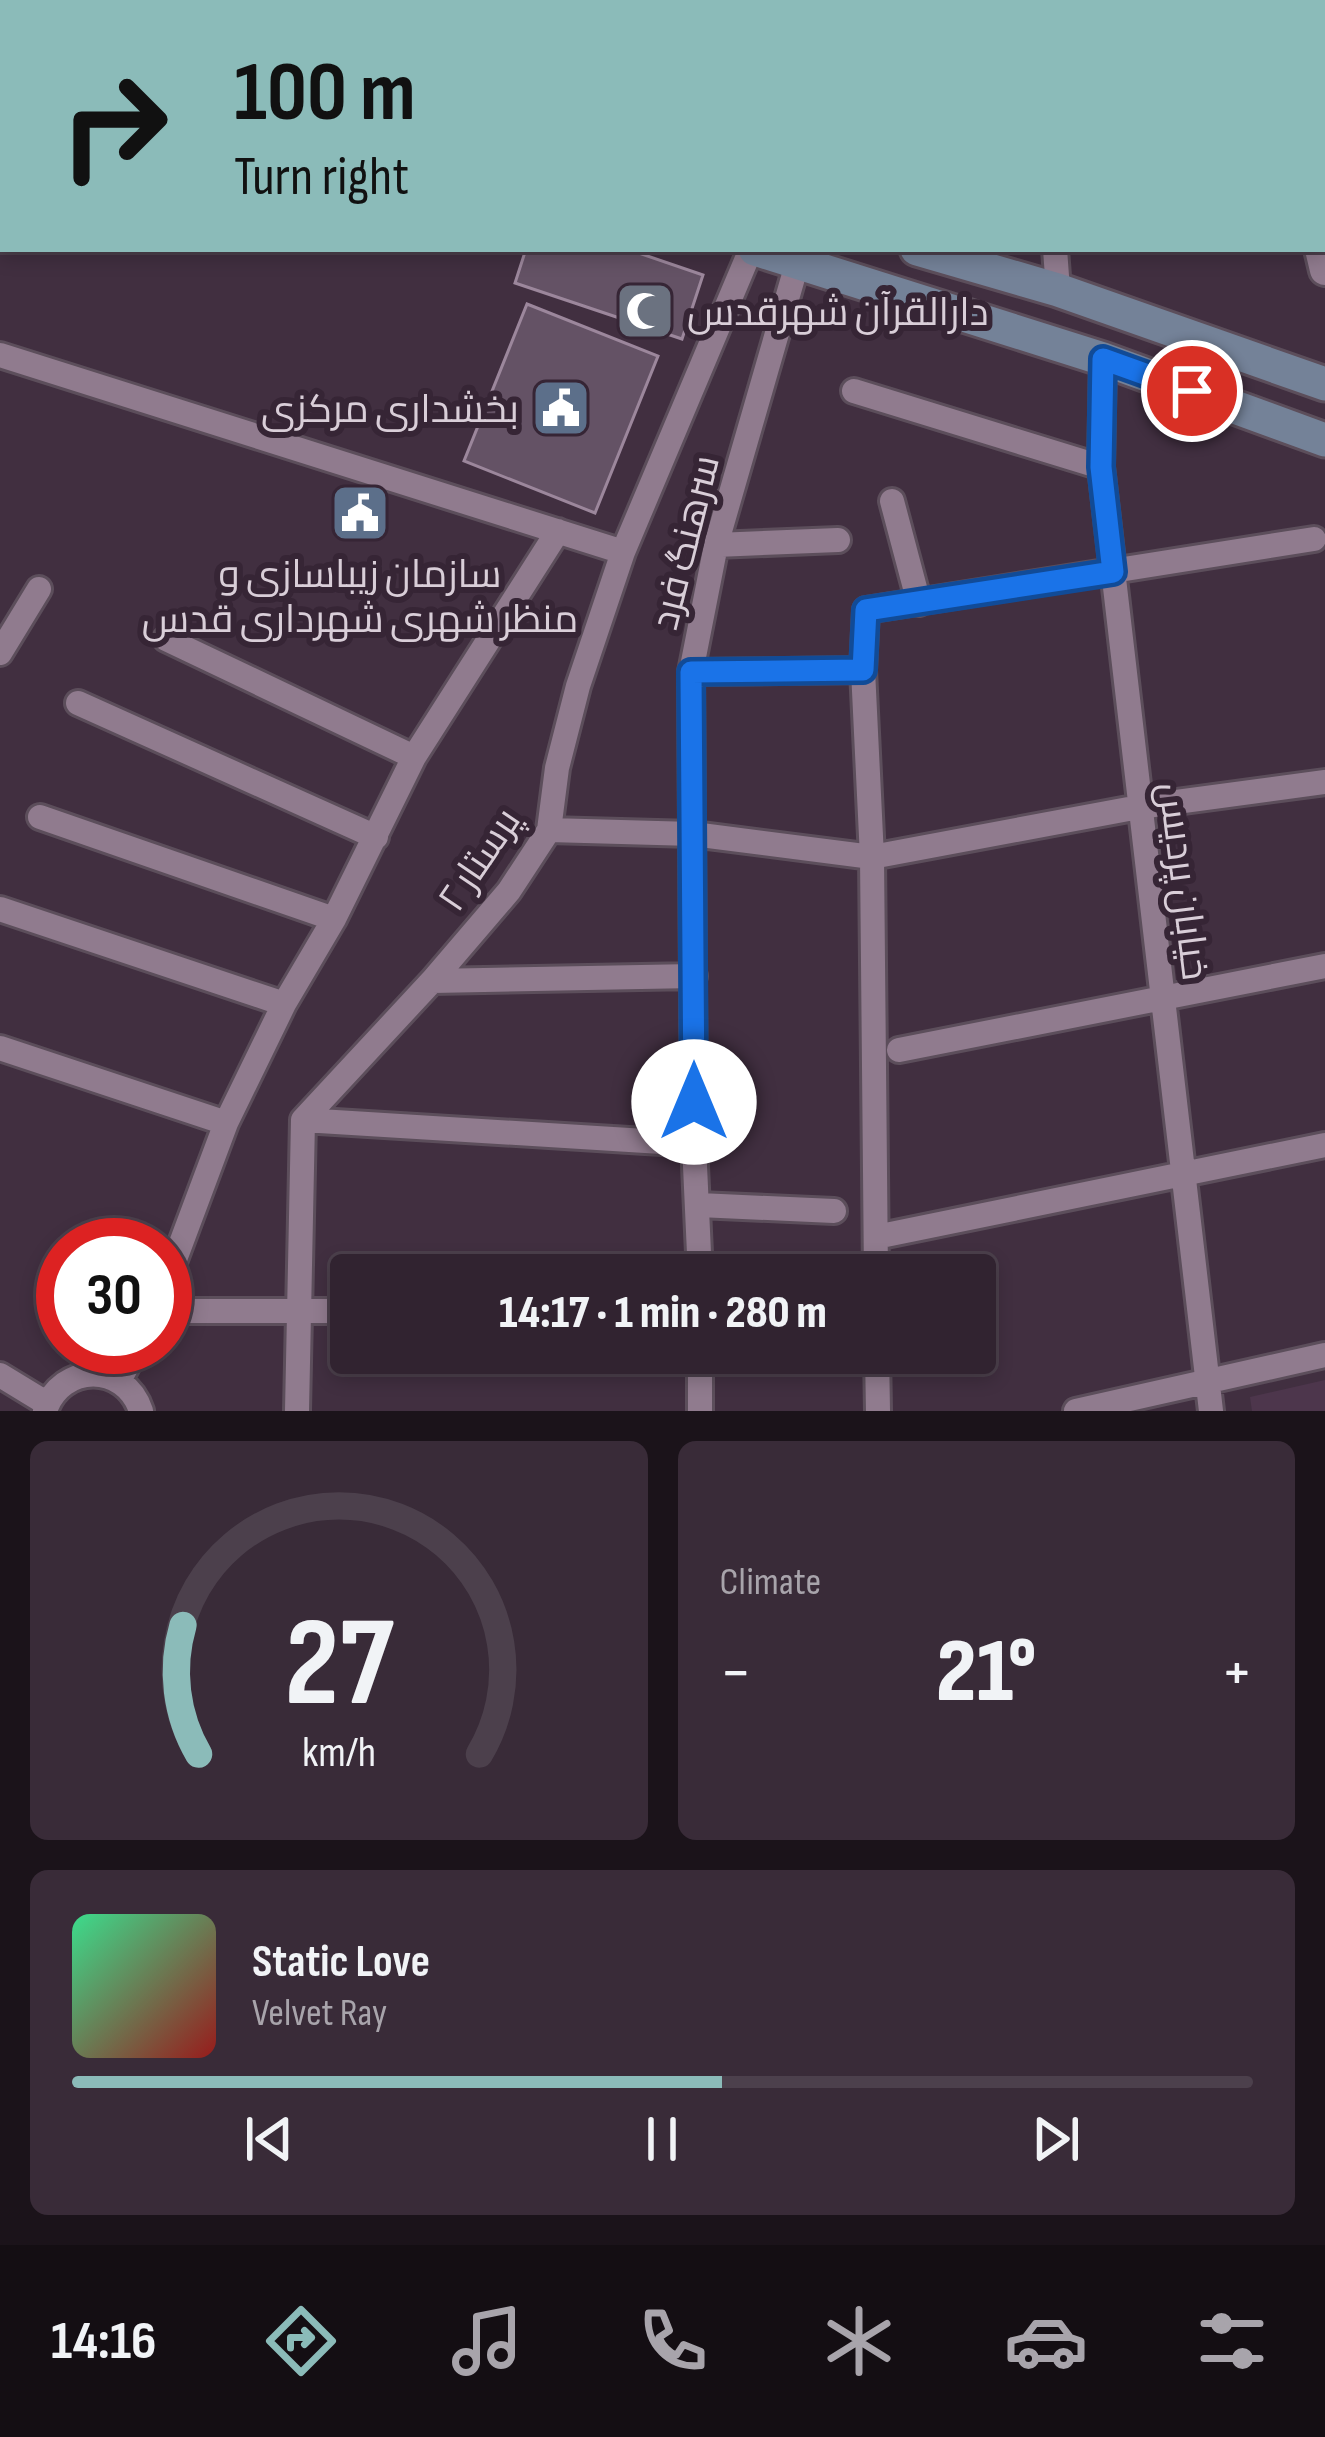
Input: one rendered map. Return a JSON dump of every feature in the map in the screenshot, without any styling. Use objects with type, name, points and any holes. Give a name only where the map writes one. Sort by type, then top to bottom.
[{"type":"main road","points":[[762,252],[1103,359],[1325,440]]},
{"type":"main road","points":[[927,252],[1058,290],[1325,384]]},
{"type":"street","name":"پرستار ۲","points":[[303,1120],[432,981],[508,891],[549,830],[557,768],[578,686],[623,552],[752,252]]},
{"type":"street","points":[[1055,252],[1058,290]]},
{"type":"street","name":"سرهنگ فرد","points":[[700,1254],[694,1144],[691,672],[716,545],[797,264]]},
{"type":"street","points":[[0,355],[623,552]]},
{"type":"street","name":"خیابان پردیس","points":[[1103,359],[1101,467],[1211,1411]]},
{"type":"street","points":[[854,391],[1101,467]]},
{"type":"street","points":[[892,501],[919,603]]},
{"type":"street","points":[[191,1218],[226,1124],[284,1004],[334,919],[415,757],[558,532]]},
{"type":"street","points":[[876,1254],[872,857],[863,670],[866,610],[1314,539]]},
{"type":"street","points":[[716,545],[838,540]]},
{"type":"street","points":[[0,653],[39,589]]},
{"type":"street","points":[[166,639],[415,757]]},
{"type":"street","points":[[691,672],[863,670]]},
{"type":"street","points":[[78,703],[376,837]]},
{"type":"street","points":[[549,830],[693,834],[872,857],[1139,806],[1325,782]]},
{"type":"street","points":[[40,818],[334,919]]},
{"type":"street","points":[[0,909],[284,1004]]},
{"type":"street","points":[[899,1050],[1325,966]]},
{"type":"street","points":[[432,981],[694,976]]},
{"type":"street","points":[[0,1048],[226,1124]]},
{"type":"street","points":[[297,1411],[303,1120],[694,1144]]},
{"type":"street","points":[[876,1238],[1325,1145]]},
{"type":"street","points":[[699,1205],[834,1211]]},
{"type":"street","points":[[192,1311],[330,1311]]},
{"type":"street","points":[[1076,1411],[1325,1355]]},
{"type":"street","points":[[0,1375],[46,1407],[56,1389],[86,1373],[119,1381],[131,1391],[141,1411]]},
{"type":"street","points":[[119,1381],[122,1374]]},
{"type":"street","points":[[700,1374],[700,1411]]},
{"type":"street","points":[[877,1374],[878,1411]]},
{"type":"shaded area","points":[[1325,1380],[1325,1411],[1252,1411],[1250,1397]]},
{"type":"building","name":"دارالقرآن شهرقدس","points":[[525,252],[636,252],[703,275],[682,339],[515,283]]},
{"type":"building","name":"بخشداری مرکزی","points":[[527,304],[658,356],[595,513],[464,461]]},
{"type":"place","name":"دارالقرآن شهرقدس","points":[[645,311]]},
{"type":"place","name":"بخشداری مرکزی","points":[[561,408]]},
{"type":"place","name":"سازمان زیباسازی و منظر شهری شهرداری قدس","points":[[360,513]]},
{"type":"route","points":[[694,1102],[691,672],[863,670],[866,610],[1113,572],[1101,467],[1103,359],[1192,391]]}]
